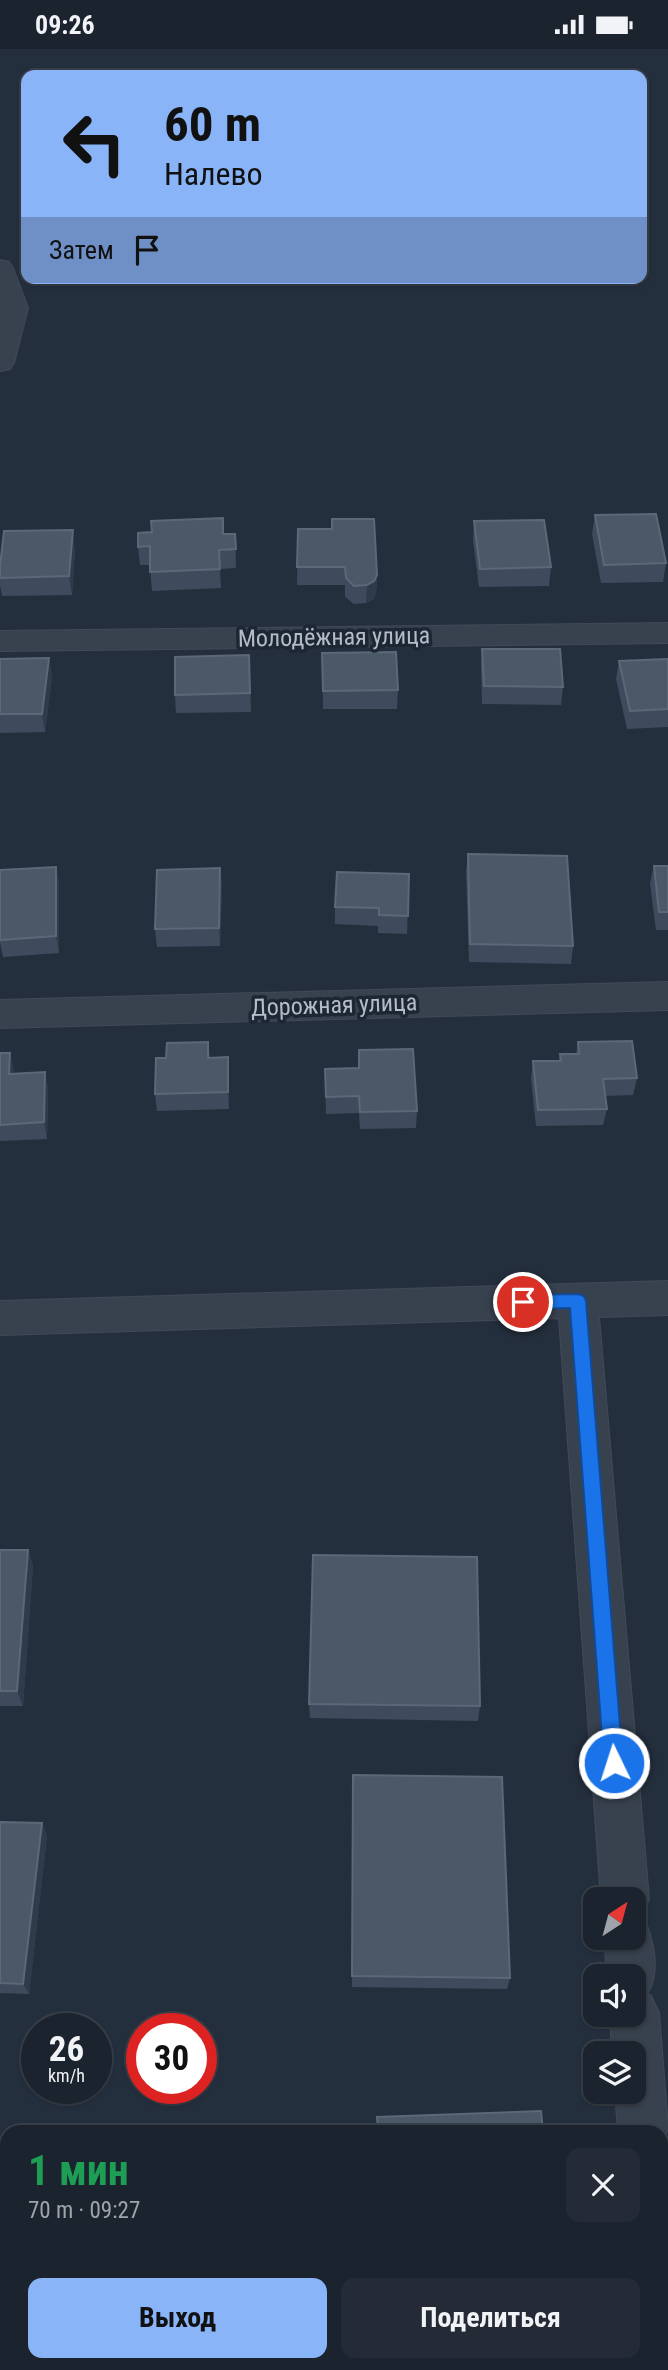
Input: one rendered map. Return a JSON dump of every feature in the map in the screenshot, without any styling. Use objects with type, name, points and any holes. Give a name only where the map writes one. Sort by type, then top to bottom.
[{"type":"street","points":[[0,268],[15,308],[0,363]]},
{"type":"street","name":"Молодёжная улица","points":[[0,641],[668,633]]},
{"type":"street","name":"Дорожная улица","points":[[0,1014],[668,996]]},
{"type":"street","points":[[0,1318],[668,1298]]},
{"type":"street","points":[[578,1301],[624,1887]]},
{"type":"street","points":[[635,2027],[643,2125]]},
{"type":"building","points":[[656,514],[666,563],[604,565],[595,515]]},
{"type":"building","points":[[223,518],[223,534],[235,534],[236,549],[219,550],[220,569],[150,572],[150,546],[138,547],[138,533],[152,532],[151,521]]},
{"type":"building","points":[[332,519],[374,519],[377,575],[374,581],[367,585],[354,586],[346,578],[345,567],[297,567],[298,529],[332,529]]},
{"type":"building","points":[[544,520],[551,567],[480,569],[474,521]]},
{"type":"building","points":[[73,530],[69,576],[0,578],[4,531]]},
{"type":"building","points":[[482,649],[560,649],[563,687],[484,686]]},
{"type":"building","points":[[396,652],[398,690],[323,691],[322,653]]},
{"type":"building","points":[[249,655],[250,693],[175,695],[175,657]]},
{"type":"building","points":[[49,658],[42,714],[0,714],[0,659]]},
{"type":"building","points":[[668,659],[668,709],[630,711],[619,661]]},
{"type":"building","points":[[468,854],[567,856],[573,946],[470,944]]},
{"type":"building","points":[[654,866],[668,866],[668,912],[659,912]]},
{"type":"building","points":[[56,867],[56,936],[0,940],[0,870]]},
{"type":"building","points":[[220,868],[219,928],[155,929],[157,870]]},
{"type":"building","points":[[337,872],[409,874],[408,916],[379,915],[379,908],[335,907]]},
{"type":"building","points":[[632,1041],[637,1078],[603,1079],[607,1109],[538,1110],[533,1061],[561,1061],[560,1054],[579,1054],[578,1042]]},
{"type":"building","points":[[208,1042],[208,1058],[228,1057],[228,1092],[155,1094],[156,1058],[166,1058],[167,1043]]},
{"type":"building","points":[[413,1049],[417,1111],[360,1112],[359,1096],[326,1097],[325,1069],[359,1068],[359,1050]]},
{"type":"building","points":[[0,1053],[10,1053],[9,1074],[45,1072],[44,1122],[0,1125]]},
{"type":"building","points":[[0,1550],[28,1550],[17,1691],[0,1691]]},
{"type":"building","points":[[313,1555],[477,1557],[480,1706],[309,1704]]},
{"type":"building","points":[[353,1775],[502,1777],[510,1978],[352,1976]]},
{"type":"building","points":[[0,1822],[42,1823],[23,1984],[0,1983]]},
{"type":"building","points":[[541,2111],[542,2125],[378,2125],[377,2117]]},
{"type":"route","points":[[523,1302],[578,1301],[614,1763]]}]
